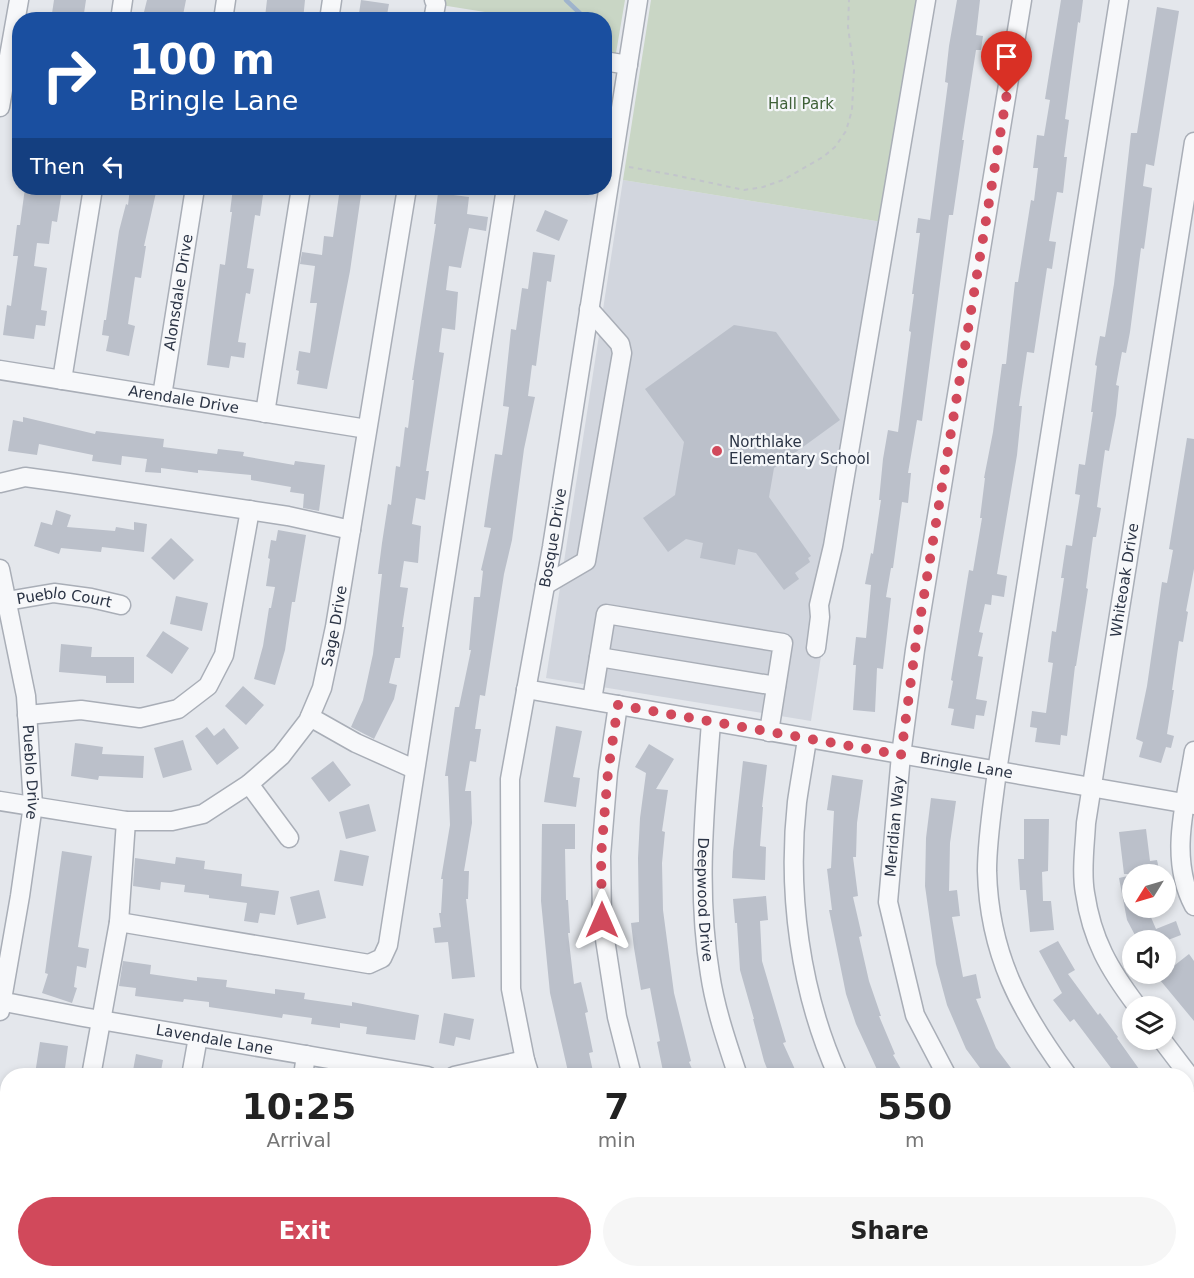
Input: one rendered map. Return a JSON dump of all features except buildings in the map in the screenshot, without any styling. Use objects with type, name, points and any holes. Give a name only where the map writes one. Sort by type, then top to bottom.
[{"type":"street","name":"Bosque Drive","points":[[612,158],[638,0]]},
{"type":"street","points":[[816,648],[820,617],[819,605],[833,546],[926,0]]},
{"type":"street","name":"Meridian Way","points":[[943,1068],[915,1015],[888,902],[901,755],[915,650],[1022,0]]},
{"type":"street","points":[[1062,1068],[1025,1014],[1013,987],[997,944],[989,902],[987,870],[990,820],[997,771],[1119,0]]},
{"type":"street","points":[[0,107],[12,5]]},
{"type":"street","points":[[612,63],[628,66]]},
{"type":"street","name":"Whiteoak Drive","points":[[1130,996],[1103,957],[1095,940],[1084,892],[1086,823],[1194,142]]},
{"type":"street","points":[[62,380],[92,195]]},
{"type":"street","name":"Alonsdale Drive","points":[[162,396],[194,195]]},
{"type":"street","points":[[265,413],[300,195]]},
{"type":"street","name":"Sage Drive","points":[[0,801],[126,820],[172,821],[203,814],[249,784],[281,756],[310,717],[322,688],[329,657],[405,195]]},
{"type":"street","points":[[119,922],[369,963],[382,958],[388,945],[505,195]]},
{"type":"street","name":"Bosque Drive","points":[[527,1068],[511,989],[510,779],[545,585],[589,309],[604,195]]},
{"type":"street","points":[[545,585],[586,561],[622,353],[620,344],[589,309]]},
{"type":"street","name":"Arendale Drive","points":[[0,370],[367,429]]},
{"type":"street","points":[[0,483],[25,477],[250,510],[351,530]]},
{"type":"street","points":[[27,715],[81,710],[140,718],[178,709],[208,686],[224,655],[250,510]]},
{"type":"street","name":"Pueblo Drive","points":[[0,569],[26,696],[33,806],[9,908],[1,1004]]},
{"type":"street","name":"Pueblo Court","points":[[7,601],[54,593],[122,605]]},
{"type":"street","points":[[592,700],[606,614],[783,643],[769,732]]},
{"type":"street","points":[[599,657],[776,686]]},
{"type":"street","name":"Bringle Lane","points":[[526,689],[1190,804]]},
{"type":"street","points":[[618,705],[608,772],[601,856],[602,920],[617,1017],[630,1068]]},
{"type":"street","points":[[310,717],[356,743],[414,769]]},
{"type":"street","name":"Deepwood Drive","points":[[711,722],[702,886],[710,974],[735,1068]]},
{"type":"street","points":[[807,739],[797,804],[794,856],[796,924],[815,1015],[835,1068]]},
{"type":"street","points":[[1194,751],[1190,804],[1179,856],[1184,879],[1194,906]]},
{"type":"street","points":[[249,784],[290,838]]},
{"type":"street","points":[[92,1068],[119,922],[126,820]]},
{"type":"street","name":"Lavendale Lane","points":[[1,1004],[375,1068]]},
{"type":"street","points":[[192,1068],[198,1037]]},
{"type":"street","points":[[1170,1050],[1183,1068]]},
{"type":"street","points":[[304,1068],[306,1055]]},
{"type":"path","points":[[612,164],[674,174],[744,190],[763,187],[783,180],[823,157],[835,147],[846,131],[852,110],[854,70],[848,27],[849,0]]},
{"type":"shaded area","name":"Northlake Elementary School","points":[[623,180],[888,223],[811,721],[546,678]]},
{"type":"green space","points":[[441,0],[625,0],[616,53],[612,56],[612,12],[485,12],[441,5]]},
{"type":"green space","name":"Hall Park","points":[[651,0],[923,0],[888,223],[623,180]]},
{"type":"waterway","points":[[566,0],[579,12]]},
{"type":"place","name":"Northlake Elementary School","points":[[717,451]]},
{"type":"route","points":[[602,920],[601,856],[608,772],[618,705],[901,755],[915,650],[1007,93]]}]
